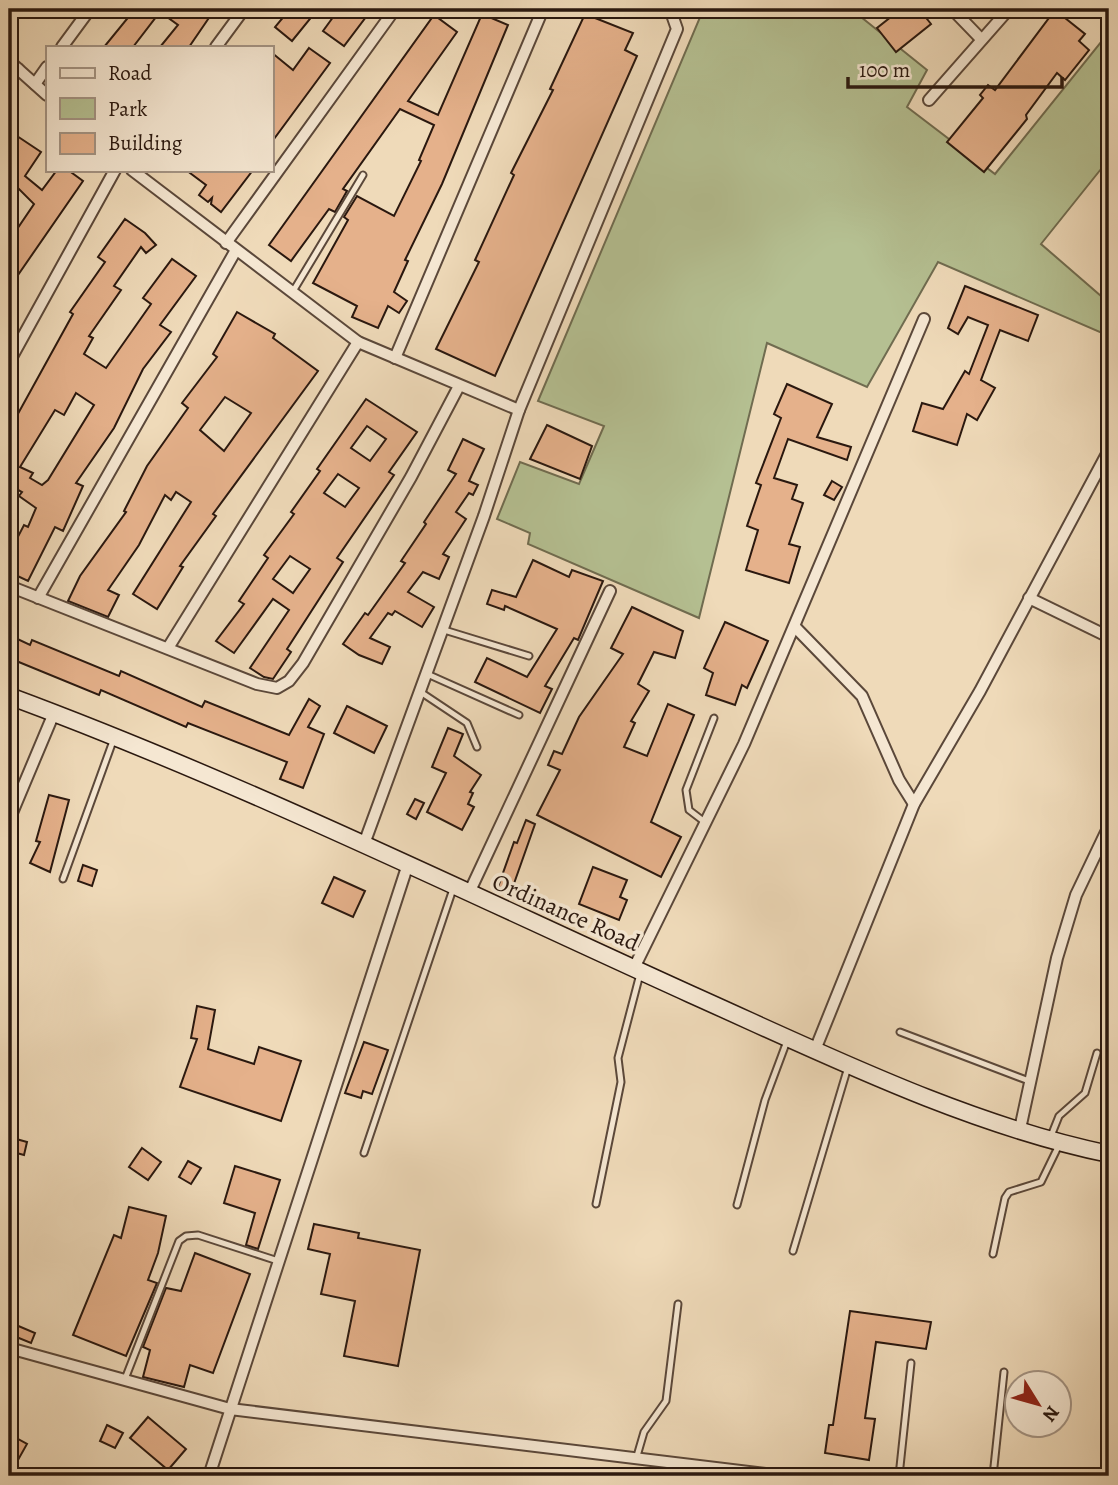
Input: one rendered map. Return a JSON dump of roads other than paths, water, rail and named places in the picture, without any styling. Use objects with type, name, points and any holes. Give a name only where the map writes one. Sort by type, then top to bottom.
[{"type":"street","points":[[63,46],[90,9]]},
{"type":"street","points":[[217,46],[244,9]]},
{"type":"street","points":[[38,598],[231,247],[395,9]]},
{"type":"street","points":[[395,358],[543,9]]},
{"type":"street","points":[[364,844],[519,410],[677,29],[670,9]]},
{"type":"street","points":[[953,9],[981,39]]},
{"type":"street","points":[[929,100],[1009,9]]},
{"type":"street","points":[[9,80],[13,65],[46,94]]},
{"type":"street","points":[[35,84],[46,68]]},
{"type":"street","points":[[9,362],[115,172]]},
{"type":"street","points":[[135,172],[291,294],[358,342],[519,410]]},
{"type":"street","points":[[637,970],[708,824],[795,627],[924,319]]},
{"type":"street","points":[[168,648],[358,342]]},
{"type":"street","points":[[9,586],[257,684],[277,688],[289,681],[303,663],[404,489],[459,386]]},
{"type":"street","points":[[816,1050],[914,804],[1030,598],[1109,450]]},
{"type":"street","points":[[461,889],[610,591]]},
{"type":"street","points":[[1030,598],[1109,637]]},
{"type":"street","points":[[795,627],[862,696],[899,780],[914,804]]},
{"type":"street","name":"Ordinance Road","points":[[9,696],[364,844],[849,1064],[1020,1129],[1109,1154]]},
{"type":"street","points":[[9,820],[54,713]]},
{"type":"street","points":[[1020,1129],[1042,1017],[1076,895],[1109,826]]},
{"type":"street","points":[[209,1476],[408,864]]},
{"type":"street","points":[[9,1348],[230,1409],[637,1456],[782,1476]]},
{"type":"lane","points":[[291,294],[363,175]]},
{"type":"lane","points":[[441,629],[529,656]]},
{"type":"lane","points":[[425,673],[519,715]]},
{"type":"lane","points":[[419,691],[467,723],[477,747]]},
{"type":"lane","points":[[708,824],[689,810],[686,790],[714,718]]},
{"type":"lane","points":[[63,879],[114,738]]},
{"type":"lane","points":[[364,1153],[461,889]]},
{"type":"lane","points":[[596,1204],[621,1082],[618,1058],[637,970]]},
{"type":"lane","points":[[900,1032],[1029,1081]]},
{"type":"lane","points":[[737,1205],[765,1100],[788,1038]]},
{"type":"lane","points":[[993,1254],[1005,1198],[1009,1192],[1041,1182],[1055,1141],[1059,1116],[1085,1093],[1097,1053]]},
{"type":"lane","points":[[793,1251],[849,1064]]},
{"type":"lane","points":[[125,1379],[179,1241],[186,1236],[198,1235],[278,1261]]},
{"type":"lane","points":[[637,1456],[644,1432],[666,1401],[678,1304]]},
{"type":"lane","points":[[900,1476],[911,1363]]},
{"type":"lane","points":[[993,1476],[1002,1391]]}]
